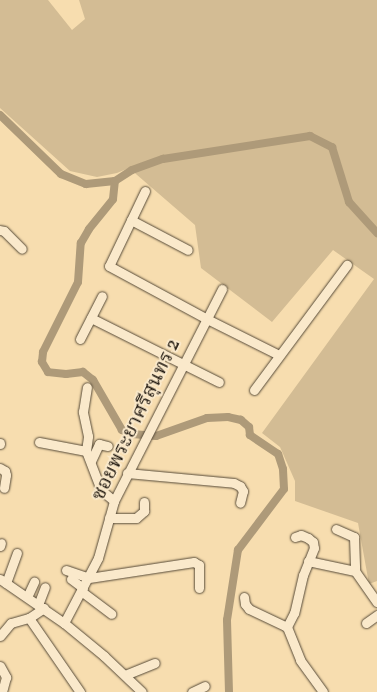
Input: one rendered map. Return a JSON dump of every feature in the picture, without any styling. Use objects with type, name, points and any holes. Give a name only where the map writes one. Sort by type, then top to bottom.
[{"type":"street","points":[[144,191],[109,266],[207,319],[279,355]]},
{"type":"street","points":[[131,220],[188,250]]},
{"type":"street","points":[[0,230],[4,231],[22,249]]},
{"type":"street","points":[[254,390],[347,266]]},
{"type":"street","name":"ซอยพระยาศรีสุนทร 2","points":[[64,623],[98,558],[114,501],[222,289]]},
{"type":"street","points":[[80,339],[102,296]]},
{"type":"street","points":[[92,318],[219,382]]},
{"type":"street","points":[[87,387],[83,412],[88,436],[86,451],[101,490],[114,501]]},
{"type":"street","points":[[39,442],[86,451]]},
{"type":"street","points":[[91,460],[99,444],[108,446]]},
{"type":"street","points":[[0,468],[6,475],[4,488]]},
{"type":"street","points":[[128,473],[234,483],[240,486],[243,491],[240,503]]},
{"type":"street","points":[[109,518],[136,518],[144,511],[144,502]]},
{"type":"street","points":[[336,529],[354,537],[355,571],[377,602]]},
{"type":"street","points":[[287,628],[294,613],[308,561],[314,548],[313,542],[301,535],[295,537]]},
{"type":"street","points":[[17,553],[3,581],[64,623],[142,692]]},
{"type":"street","points":[[308,561],[355,571]]},
{"type":"street","points":[[66,570],[89,578],[194,562],[199,565],[198,588]]},
{"type":"street","points":[[71,579],[111,614]]},
{"type":"street","points":[[27,597],[34,582]]},
{"type":"street","points":[[0,636],[11,623],[29,618],[41,606],[45,587]]},
{"type":"street","points":[[244,597],[245,604],[249,609],[287,628],[300,660],[323,692]]},
{"type":"street","points":[[366,623],[377,615]]},
{"type":"street","points":[[29,618],[80,692]]},
{"type":"street","points":[[125,675],[155,663]]},
{"type":"street","points":[[0,666],[6,677],[2,692]]},
{"type":"street","points":[[192,692],[205,686]]},
{"type":"shaded area","points":[[0,0],[48,0],[72,30],[85,19],[79,0],[377,0],[377,581],[369,584],[358,523],[295,501],[295,481],[280,447],[262,433],[374,279],[333,250],[272,322],[201,268],[195,225],[129,168],[117,173],[97,177],[70,171],[0,108]]},
{"type":"waterway","points":[[0,115],[61,174],[86,184],[115,181]]},
{"type":"waterway","points":[[229,692],[227,620],[238,550],[284,489],[283,469],[278,454],[250,435],[249,427],[241,420],[228,417],[207,418],[156,436],[132,434],[122,430],[93,380],[83,372],[66,374],[48,372],[42,362],[43,352],[78,282],[81,243],[89,229],[113,199],[115,181],[132,170],[163,159],[310,136],[332,147],[349,202],[377,233]]}]
